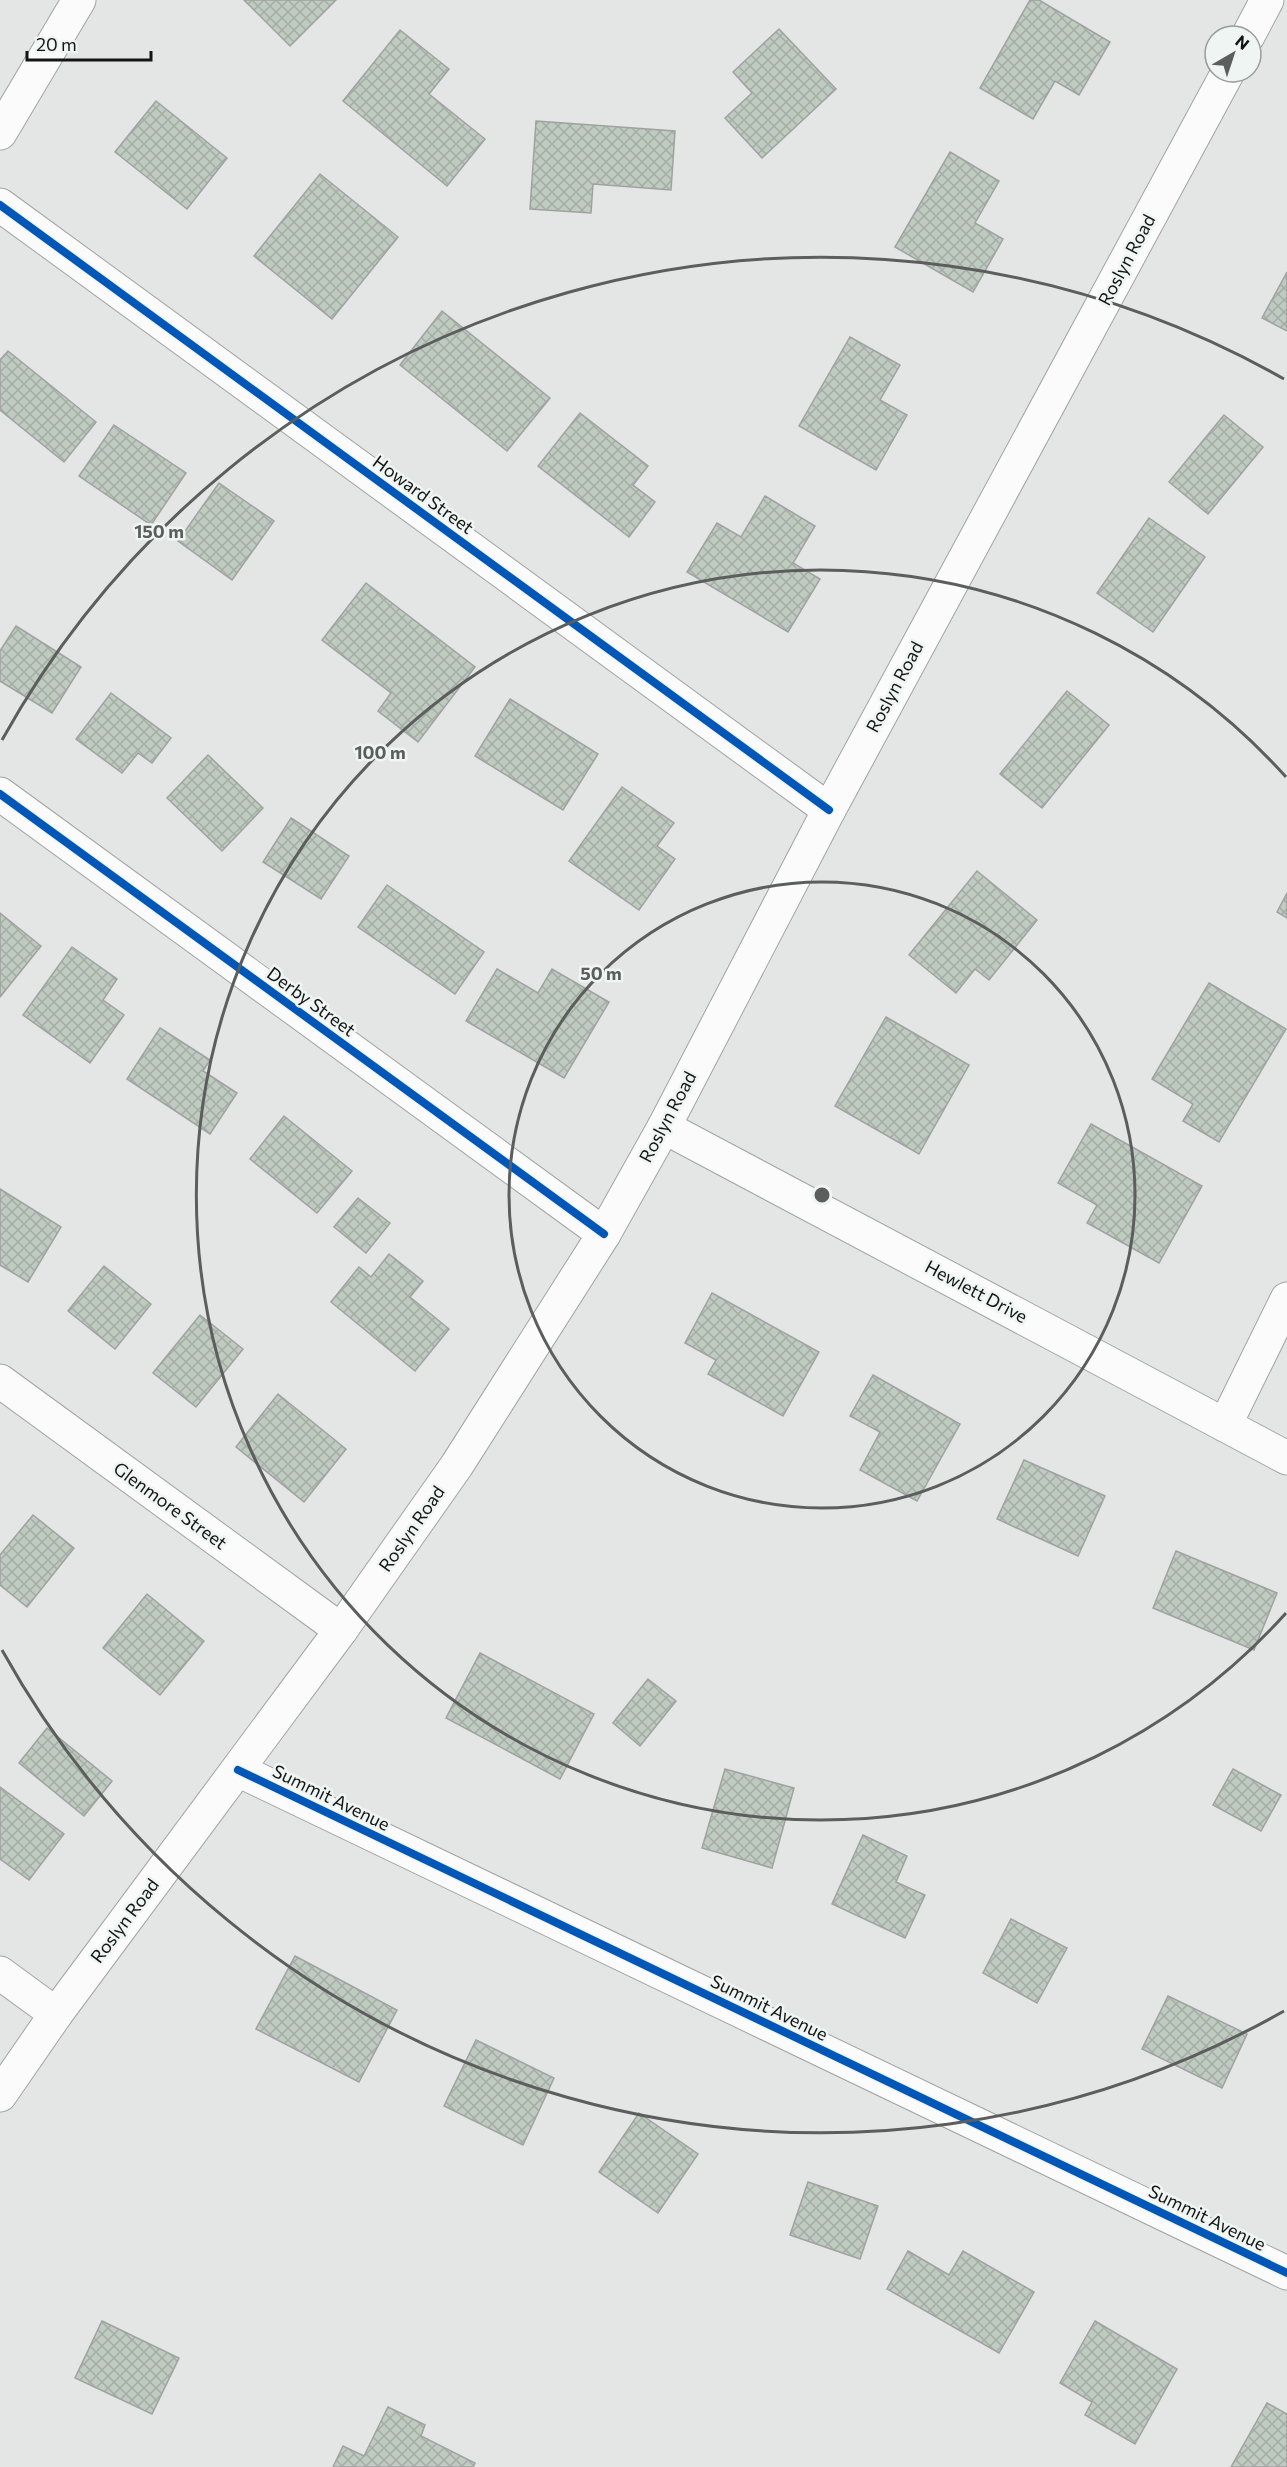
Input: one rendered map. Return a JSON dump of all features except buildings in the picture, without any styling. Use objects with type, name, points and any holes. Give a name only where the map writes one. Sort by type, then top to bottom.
[{"type":"street","points":[[0,133],[79,0]]},
{"type":"street","points":[[1254,24],[1267,0]]},
{"type":"street","name":"Roslyn Road","points":[[0,2095],[56,2014],[341,1630],[457,1465],[604,1234],[664,1127],[829,810],[1222,84]]},
{"type":"street","name":"Howard Street","points":[[0,205],[829,810]]},
{"type":"street","name":"Derby Street","points":[[0,795],[604,1234]]},
{"type":"street","name":"Hewlett Drive","points":[[664,1127],[1287,1458]]},
{"type":"street","points":[[1225,1425],[1287,1299]]},
{"type":"street","name":"Glenmore Street","points":[[0,1381],[341,1630]]},
{"type":"street","name":"Summit Avenue","points":[[238,1770],[1287,2273]]},
{"type":"street","points":[[0,1973],[56,2014]]},
{"type":"cycle path","points":[[0,205],[829,810]]},
{"type":"cycle path","points":[[0,794],[604,1234]]},
{"type":"cycle path","points":[[238,1770],[1287,2273]]}]
